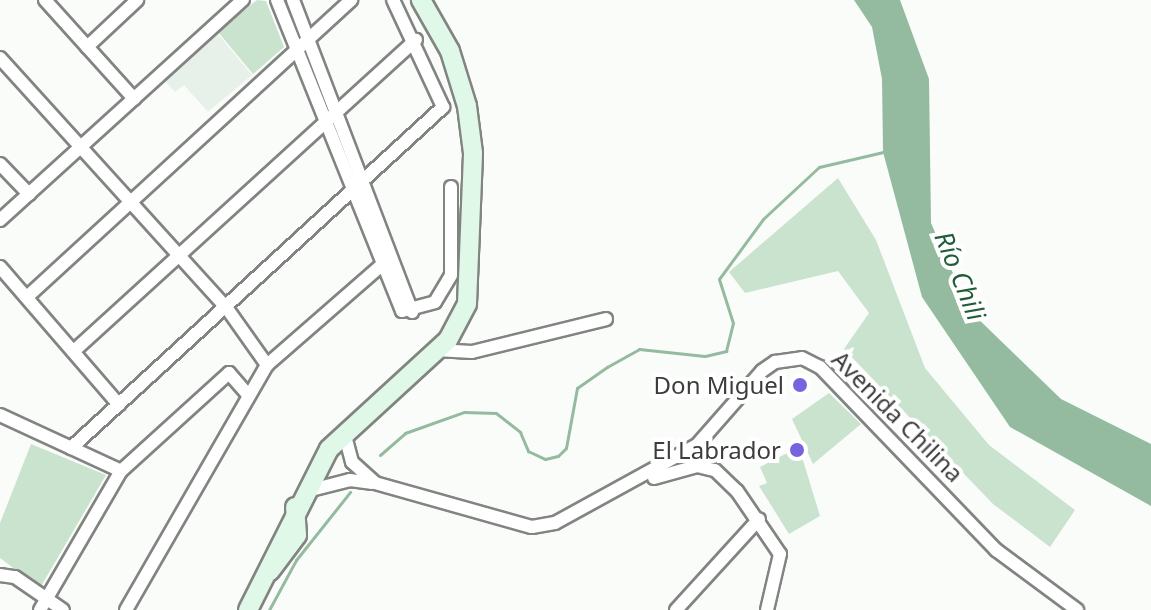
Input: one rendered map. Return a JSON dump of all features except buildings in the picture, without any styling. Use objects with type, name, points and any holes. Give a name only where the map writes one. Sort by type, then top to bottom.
[{"type":"street","points":[[45,0],[134,99]]},
{"type":"street","points":[[87,47],[137,0]]},
{"type":"street","points":[[0,220],[243,0]]},
{"type":"street","points":[[277,0],[351,191],[385,262]]},
{"type":"street","points":[[293,0],[362,182],[397,308],[412,312],[435,302],[451,275],[451,187]]},
{"type":"street","points":[[27,297],[351,0]]},
{"type":"street","points":[[71,448],[443,107],[416,40],[393,0]]},
{"type":"street","points":[[248,610],[299,500],[344,432],[436,350],[467,304],[473,153],[460,75],[421,0]]},
{"type":"street","points":[[75,350],[416,40]]},
{"type":"street","points":[[0,58],[226,307],[267,365]]},
{"type":"street","points":[[0,164],[29,194]]},
{"type":"street","points":[[126,610],[267,365],[385,262]]},
{"type":"street","points":[[0,267],[75,350],[119,405]]},
{"type":"street","points":[[436,350],[472,352],[606,319]]},
{"type":"street","name":"Avenida Chilina","points":[[299,500],[326,484],[375,483],[532,527],[555,523],[631,485],[697,445],[762,371],[775,362],[802,358],[820,367],[996,550],[1077,610]]},
{"type":"street","points":[[44,604],[121,471],[229,373],[249,396]]},
{"type":"street","points":[[0,415],[121,471]]},
{"type":"street","points":[[344,432],[352,462],[375,483]]},
{"type":"street","points":[[631,485],[697,466],[715,470],[759,519],[781,563],[767,610]]},
{"type":"street","points":[[676,610],[759,519]]},
{"type":"street","points":[[0,575],[15,577],[44,604],[63,610]]},
{"type":"shaded area","points":[[257,0],[266,1],[284,47],[253,74],[218,32]]},
{"type":"shaded area","points":[[854,0],[900,0],[929,79],[931,223],[969,310],[1061,399],[1151,444],[1151,506],[1010,427],[922,297],[883,152],[882,79],[872,27]]},
{"type":"shaded area","points":[[217,33],[252,75],[208,112],[184,85],[175,92],[163,79]]},
{"type":"shaded area","points":[[838,178],[876,240],[925,368],[989,445],[1075,510],[1050,547],[993,504],[844,349],[869,313],[838,271],[745,293],[729,272]]},
{"type":"shaded area","points":[[829,393],[861,424],[813,464],[792,419]]},
{"type":"shaded area","points":[[31,444],[106,475],[40,588],[0,558],[0,523]]},
{"type":"shaded area","points":[[799,447],[820,516],[789,534],[759,486],[767,483],[760,467]]},
{"type":"waterway","points":[[380,455],[405,433],[464,412],[496,413],[520,432],[528,451],[545,459],[558,456],[566,448],[577,388],[607,367],[639,349],[705,356],[726,351],[733,323],[719,279],[763,219],[819,167],[883,152]]},
{"type":"waterway","points":[[269,610],[296,560],[350,492]]},
{"type":"place","name":"Don Miguel","points":[[800,385]]},
{"type":"place","name":"El Labrador","points":[[797,450]]},
{"type":"water label","name":"Río Chili","points":[[960,276]]}]
